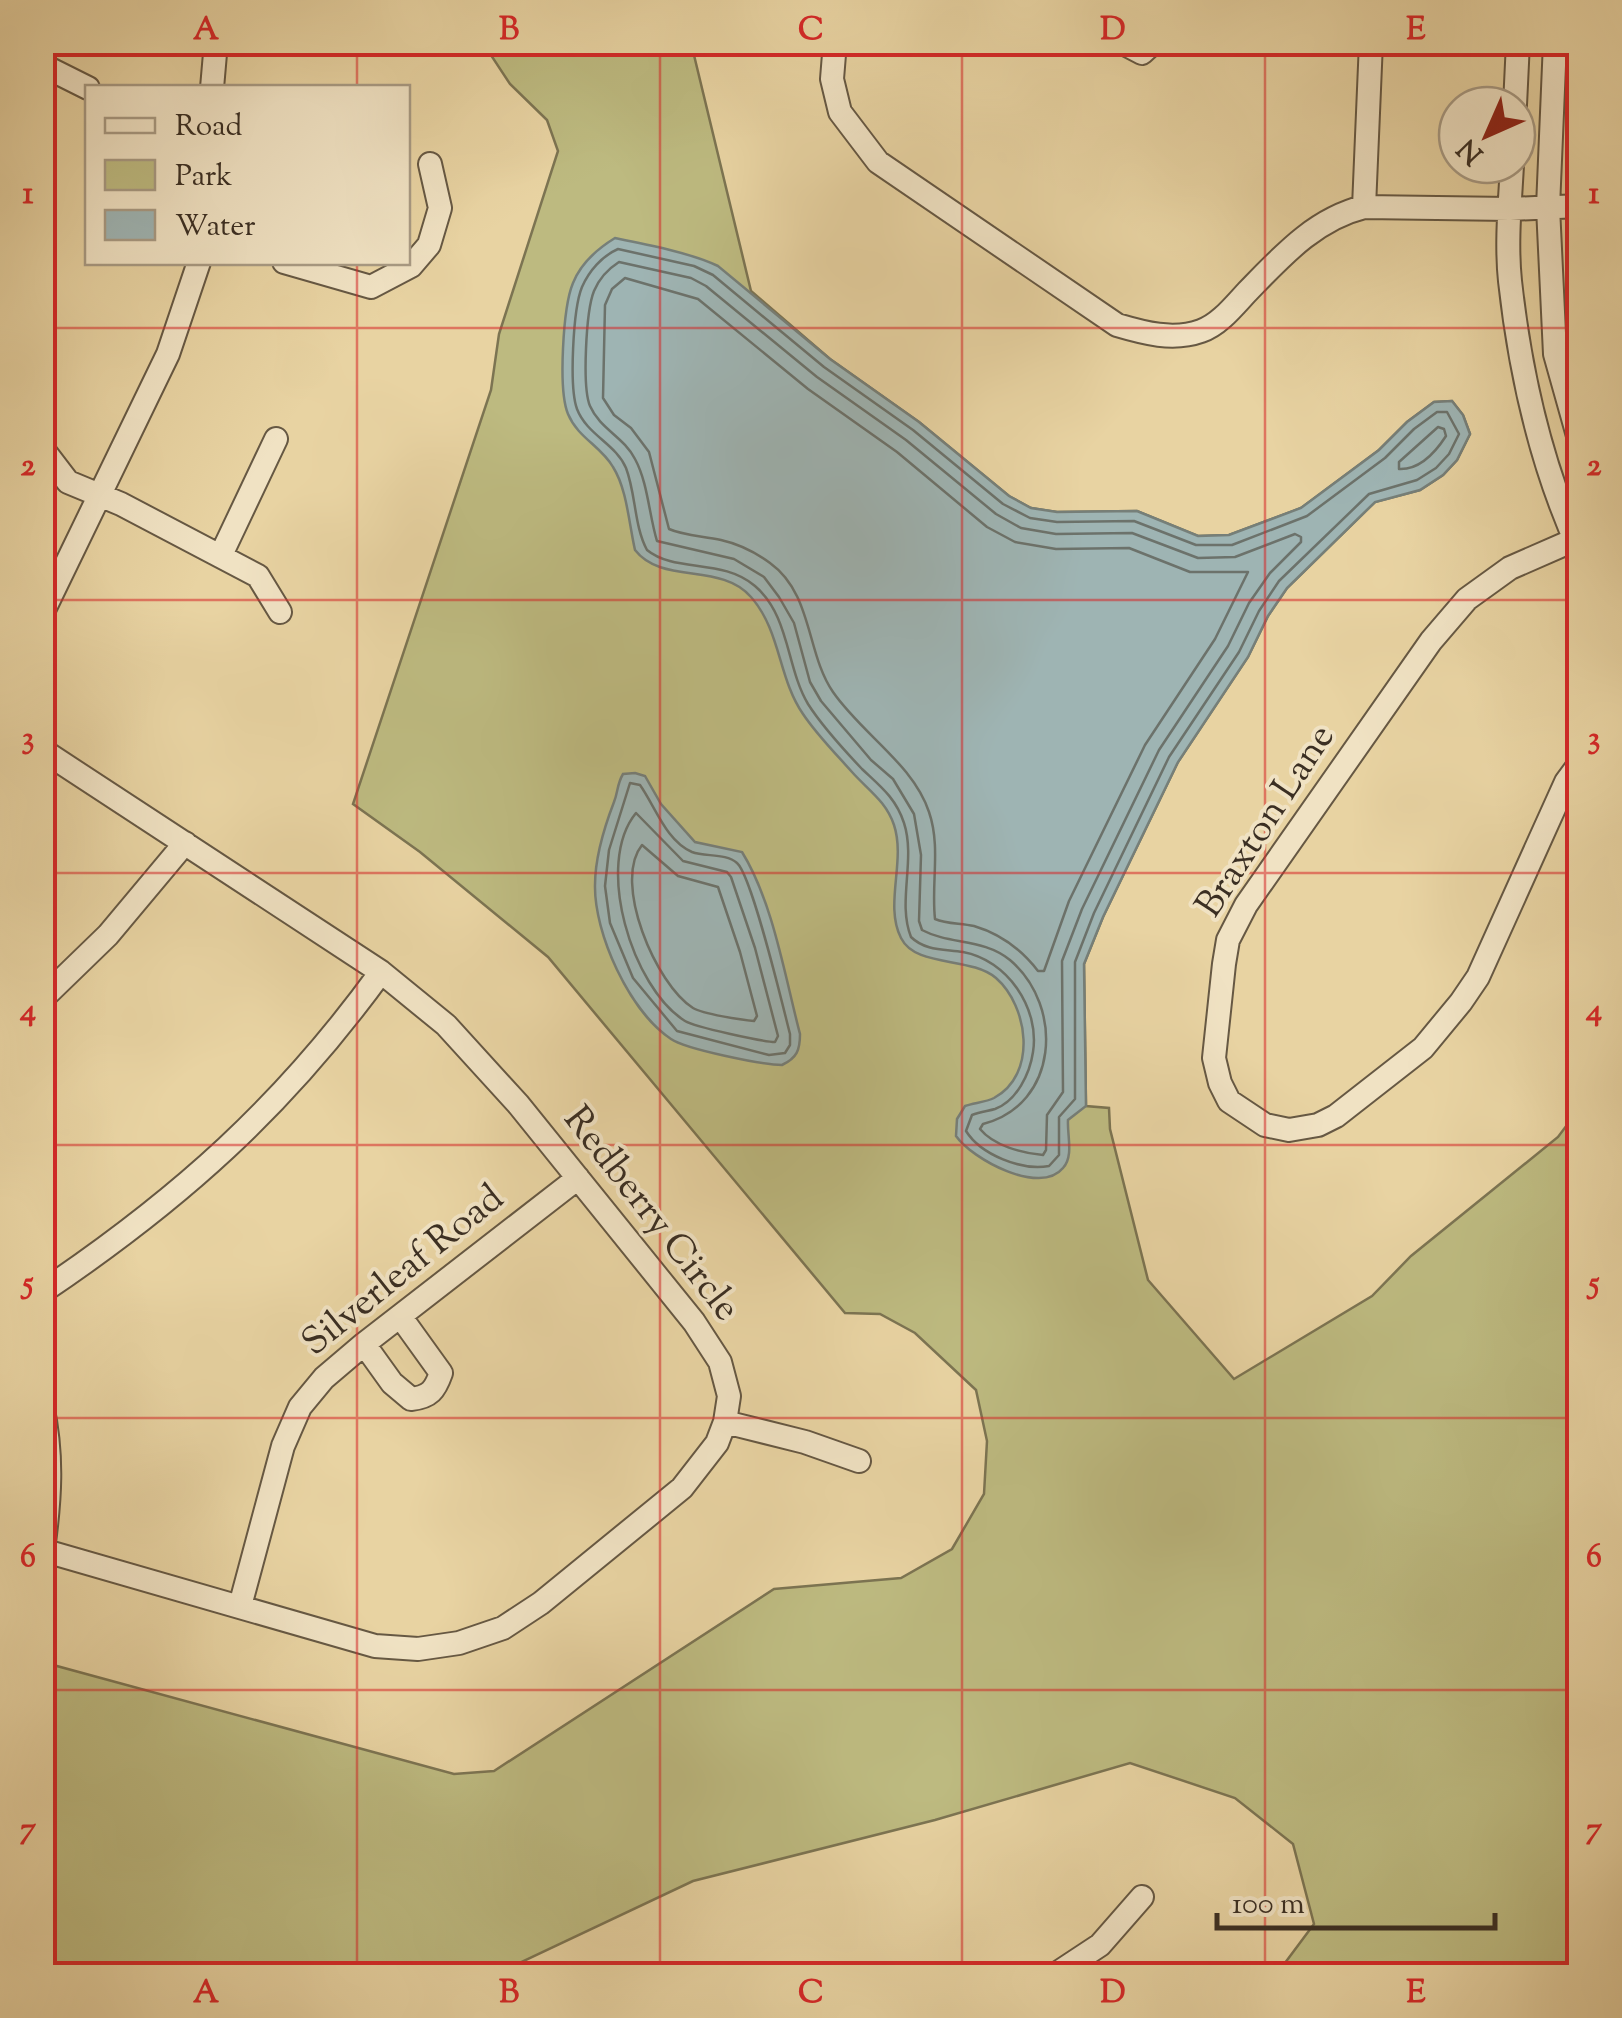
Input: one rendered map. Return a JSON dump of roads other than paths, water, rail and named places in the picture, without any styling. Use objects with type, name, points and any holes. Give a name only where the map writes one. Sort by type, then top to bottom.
[{"type":"street","points":[[212,85],[216,42]]},
{"type":"street","points":[[835,42],[832,79],[840,112],[878,162],[1117,325],[1145,333],[1179,336],[1204,330],[1227,314],[1284,254],[1315,228],[1342,213],[1364,207],[1580,206]]},
{"type":"street","points":[[1121,42],[1142,52],[1154,42]]},
{"type":"street","points":[[1364,207],[1371,42]]},
{"type":"street","points":[[1516,85],[1518,42]]},
{"type":"street","points":[[1556,42],[1548,207],[1555,354],[1580,443]]},
{"type":"street","points":[[42,65],[85,86]]},
{"type":"street","points":[[294,265],[371,287],[411,266],[429,245],[440,208],[430,164]]},
{"type":"street","points":[[1511,185],[1510,278],[1524,371],[1548,463],[1577,545]]},
{"type":"street","points":[[42,614],[168,354],[198,265]]},
{"type":"street","points":[[221,555],[276,439]]},
{"type":"street","points":[[42,448],[68,482],[102,495],[258,576],[280,612]]},
{"type":"street","name":"Braxton Lane","points":[[1577,545],[1510,568],[1467,599],[1431,642],[1246,905],[1228,940],[1214,1058],[1230,1102],[1265,1125],[1288,1130],[1318,1125],[1336,1116],[1423,1048],[1478,977],[1566,782],[1580,763]]},
{"type":"street","name":"Redberry Circle","points":[[42,750],[381,972],[456,1036],[518,1104],[694,1322],[720,1362],[729,1396],[724,1422]]},
{"type":"street","points":[[42,999],[108,935],[185,843]]},
{"type":"street","points":[[42,1292],[96,1256],[211,1165],[312,1061],[381,972]]},
{"type":"street","name":"Silverleaf Road","points":[[240,1606],[282,1446],[300,1407],[324,1378],[364,1344],[578,1178]]},
{"type":"street","points":[[364,1344],[392,1384],[412,1399],[423,1398],[435,1390],[441,1373],[400,1316]]},
{"type":"street","points":[[42,1405],[51,1447],[51,1492],[43,1550],[374,1646],[432,1647],[459,1643],[503,1628],[541,1603],[682,1488],[716,1443],[724,1422],[805,1442],[859,1461]]},
{"type":"street","points":[[1053,1976],[1100,1945],[1142,1897]]},
{"type":"water","points":[[615,238],[718,266],[830,359],[919,422],[1009,496],[1031,508],[1057,512],[1137,511],[1198,536],[1229,535],[1301,508],[1379,450],[1434,402],[1452,401],[1463,415],[1470,434],[1457,460],[1443,475],[1420,490],[1375,502],[1287,588],[1248,657],[1178,762],[1084,964],[1086,1106],[1068,1120],[1068,1158],[1052,1176],[1039,1178],[1007,1171],[976,1155],[956,1136],[957,1119],[965,1106],[994,1098],[1017,1073],[1024,1040],[1007,990],[985,971],[919,954],[901,938],[894,911],[898,853],[891,817],[803,714],[761,610],[739,586],[660,567],[635,550],[618,476],[568,414],[563,368],[570,295],[585,263]]},
{"type":"water","points":[[623,774],[645,776],[661,804],[695,842],[742,852],[753,872],[777,940],[800,1034],[797,1053],[782,1065],[725,1056],[671,1039],[628,991],[601,925],[595,874],[620,781]]}]
